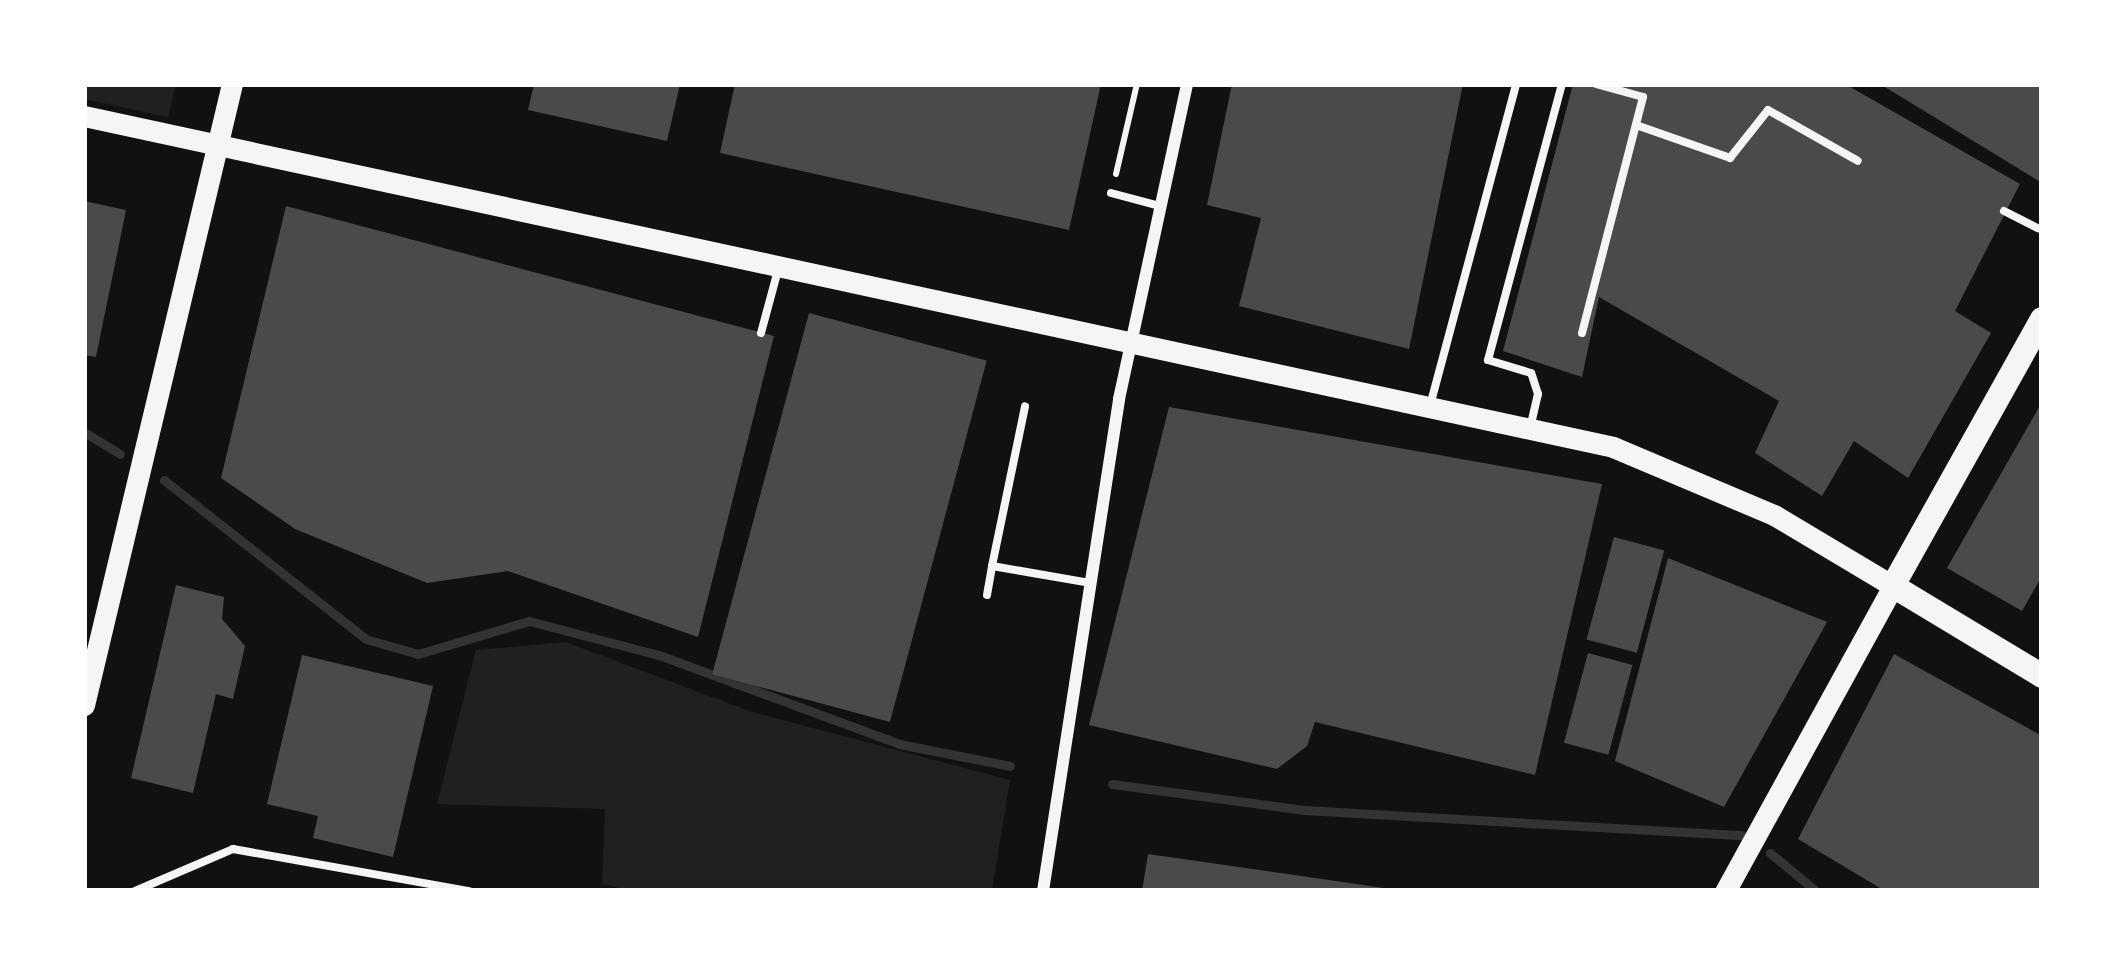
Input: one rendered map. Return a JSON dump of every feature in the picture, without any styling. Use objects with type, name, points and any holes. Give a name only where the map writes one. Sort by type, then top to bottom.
[{"type":"main road","points":[[2042,319],[1893,586],[2042,676]]},
{"type":"street","points":[[84,705],[232,84]]},
{"type":"street","points":[[1043,891],[1132,339],[1187,84]]},
{"type":"street","points":[[84,116],[220,140],[1613,447],[1774,515],[1893,586],[1725,891]]},
{"type":"lane","points":[[1430,410],[1516,84]]},
{"type":"lane","points":[[1528,431],[1536,382],[1489,360],[1562,84]]},
{"type":"lane","points":[[1582,333],[1643,97],[1595,84]]},
{"type":"lane","points":[[1636,125],[1724,158],[1768,110],[1858,160]]},
{"type":"lane","points":[[1111,193],[1160,206]]},
{"type":"lane","points":[[2004,211],[2038,229]]},
{"type":"lane","points":[[761,333],[780,262]]},
{"type":"lane","points":[[987,595],[1025,406]]},
{"type":"lane","points":[[992,566],[1091,584]]},
{"type":"lane","points":[[135,891],[233,849],[469,891]]},
{"type":"path","points":[[1111,193],[1137,84]]},
{"type":"shaded area","points":[[84,84],[176,84],[168,117],[84,99]]},
{"type":"shaded area","points":[[566,642],[749,711],[1010,780],[992,891],[632,891],[602,884],[605,809],[437,804],[476,650]]},
{"type":"building","points":[[534,84],[680,84],[667,141],[528,110]]},
{"type":"building","points":[[735,84],[1101,84],[1069,230],[720,153]]},
{"type":"building","points":[[1232,84],[1463,84],[1409,349],[1239,306],[1261,218],[1207,205]]},
{"type":"building","points":[[1573,84],[1845,84],[2020,184],[1955,311],[1991,333],[1908,478],[1854,441],[1822,496],[1755,453],[1779,401],[1599,297],[1582,377],[1503,351]]},
{"type":"building","points":[[1880,84],[2042,84],[2042,183]]},
{"type":"building","points":[[84,201],[126,210],[96,357],[84,355]]},
{"type":"building","points":[[286,206],[774,336],[698,637],[508,571],[427,583],[295,529],[221,478]]},
{"type":"building","points":[[809,313],[987,361],[890,722],[712,674]]},
{"type":"building","points":[[2042,402],[2042,576],[2022,611],[1947,568]]},
{"type":"building","points":[[1169,407],[1602,484],[1535,775],[1315,722],[1307,746],[1277,769],[1089,725]]},
{"type":"building","points":[[1614,537],[1664,550],[1637,653],[1587,639]]},
{"type":"building","points":[[1668,558],[1827,622],[1724,807],[1615,761]]},
{"type":"building","points":[[176,585],[224,597],[222,619],[245,646],[233,699],[216,694],[193,793],[131,778]]},
{"type":"building","points":[[1588,653],[1632,665],[1608,755],[1564,743]]},
{"type":"building","points":[[1894,654],[2042,736],[2042,891],[1885,891],[1798,839]]},
{"type":"building","points":[[302,655],[433,686],[393,857],[313,838],[318,816],[267,804]]},
{"type":"building","points":[[1148,854],[1384,888],[1142,891]]},
{"type":"waterway","points":[[84,432],[120,454]]},
{"type":"waterway","points":[[164,480],[366,639],[418,654],[529,621],[659,655],[899,744],[1010,766]]},
{"type":"waterway","points":[[1112,784],[1304,810],[1742,835]]},
{"type":"waterway","points":[[1770,853],[1816,891]]}]
